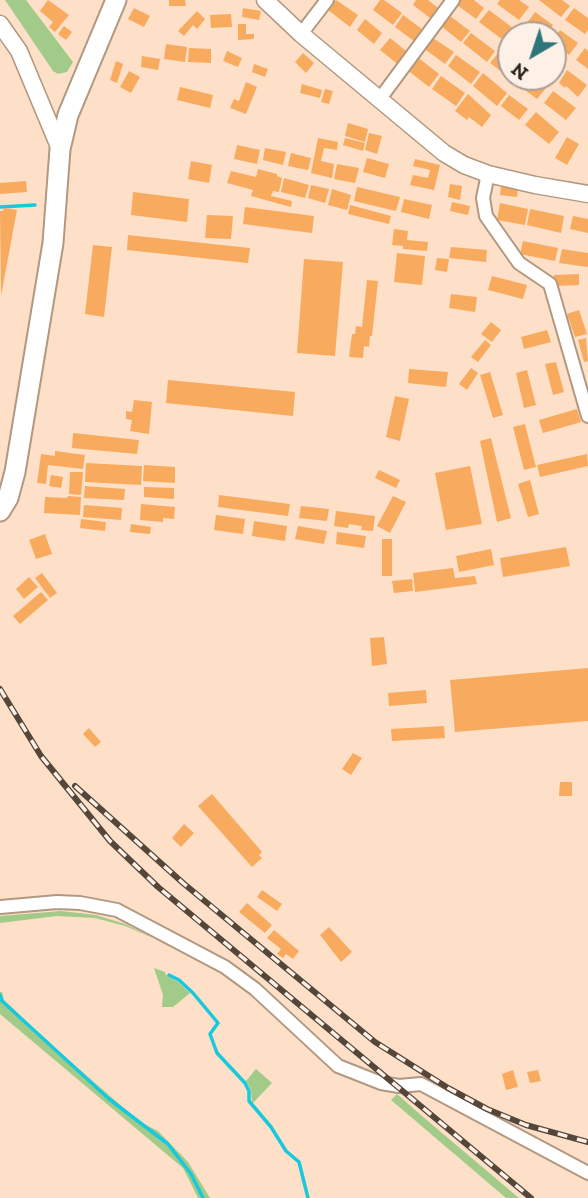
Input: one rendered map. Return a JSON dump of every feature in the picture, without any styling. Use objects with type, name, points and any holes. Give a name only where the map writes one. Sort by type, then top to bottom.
[{"type":"main road","points":[[0,511],[8,498],[15,472],[53,243],[60,149],[68,115],[116,0]]},
{"type":"main road","points":[[265,0],[301,34],[444,153],[488,174],[588,194]]},
{"type":"main road","points":[[0,24],[19,51],[60,149]]},
{"type":"street","points":[[301,34],[327,0]]},
{"type":"street","points":[[379,100],[453,0]]},
{"type":"street","points":[[488,174],[483,198],[486,216],[519,263],[550,284],[588,416]]},
{"type":"street","points":[[0,907],[57,902],[117,910],[225,967],[255,989],[338,1066],[381,1083],[399,1086],[421,1084],[588,1173]]},
{"type":"green space","points":[[5,0],[26,0],[73,62],[67,72],[58,74],[53,71]]},
{"type":"green space","points":[[61,911],[96,915],[125,924],[153,938],[125,926],[95,918],[57,916],[0,923],[0,916]]},
{"type":"green space","points":[[154,968],[165,972],[190,993],[173,1007],[162,1007],[163,995]]},
{"type":"green space","points":[[0,992],[4,1000],[50,1044],[140,1122],[158,1131],[188,1162],[210,1198],[198,1198],[183,1168],[0,1014]]},
{"type":"green space","points":[[256,1069],[272,1083],[252,1104],[251,1090],[246,1081]]},
{"type":"green space","points":[[397,1094],[519,1198],[506,1198],[391,1100]]},
{"type":"building","points":[[48,0],[69,15],[55,32],[49,27],[53,22],[40,11]]},
{"type":"building","points":[[169,0],[185,0],[186,6],[169,6]]},
{"type":"building","points":[[336,0],[358,15],[350,27],[328,10]]},
{"type":"building","points":[[380,0],[402,13],[393,25],[373,10]]},
{"type":"building","points":[[416,0],[428,0],[442,11],[434,21],[413,5]]},
{"type":"building","points":[[461,0],[474,0],[484,8],[476,19],[457,5]]},
{"type":"building","points":[[500,0],[519,0],[529,7],[519,20],[497,4]]},
{"type":"building","points":[[539,0],[562,0],[570,6],[561,17]]},
{"type":"building","points":[[134,8],[150,16],[144,27],[128,19]]},
{"type":"building","points":[[243,8],[261,11],[259,20],[242,17]]},
{"type":"building","points":[[574,8],[588,18],[588,30],[585,34],[565,20]]},
{"type":"building","points":[[489,10],[504,21],[497,21],[497,36],[479,22]]},
{"type":"building","points":[[197,11],[205,19],[197,29],[193,25],[184,36],[178,31]]},
{"type":"building","points":[[535,12],[547,21],[528,21]]},
{"type":"building","points":[[231,14],[232,27],[211,28],[210,15]]},
{"type":"building","points":[[403,15],[426,32],[418,44],[395,27]]},
{"type":"building","points":[[450,16],[470,31],[461,42],[441,26]]},
{"type":"building","points":[[365,19],[382,33],[374,44],[357,30]]},
{"type":"building","points":[[238,24],[246,24],[246,34],[254,34],[254,39],[238,40]]},
{"type":"building","points":[[64,26],[72,32],[66,40],[58,34]]},
{"type":"building","points":[[471,33],[495,51],[487,62],[463,43]]},
{"type":"building","points":[[567,35],[578,43],[569,55],[567,54]]},
{"type":"building","points":[[430,36],[454,52],[445,64],[422,47]]},
{"type":"building","points":[[390,38],[410,54],[400,66],[380,50]]},
{"type":"building","points":[[166,44],[187,47],[185,62],[164,59]]},
{"type":"building","points":[[189,48],[211,49],[211,63],[188,62]]},
{"type":"building","points":[[585,48],[588,51],[588,69],[576,60]]},
{"type":"building","points":[[227,51],[242,58],[238,67],[223,61]]},
{"type":"building","points":[[303,53],[314,63],[306,73],[295,62]]},
{"type":"building","points":[[497,54],[497,68],[490,63]]},
{"type":"building","points":[[456,55],[480,72],[471,84],[448,66]]},
{"type":"building","points":[[142,56],[160,59],[158,70],[141,67]]},
{"type":"building","points":[[416,56],[439,74],[429,87],[406,69]]},
{"type":"building","points":[[116,61],[123,64],[117,83],[110,80]]},
{"type":"building","points":[[254,64],[268,69],[265,77],[252,72]]},
{"type":"building","points":[[567,70],[587,85],[578,97],[567,87]]},
{"type":"building","points":[[129,71],[140,77],[131,93],[120,87]]},
{"type":"building","points":[[483,73],[497,85],[497,91],[507,93],[497,106],[473,86]]},
{"type":"building","points":[[441,76],[465,93],[456,106],[432,89]]},
{"type":"building","points":[[246,82],[257,87],[246,114],[230,108],[234,99],[239,101]]},
{"type":"building","points":[[302,84],[322,90],[320,98],[300,93]]},
{"type":"building","points":[[180,87],[213,95],[210,108],[177,100]]},
{"type":"building","points":[[325,89],[333,91],[329,104],[321,102]]},
{"type":"building","points":[[526,91],[544,91],[537,99]]},
{"type":"building","points":[[553,91],[576,108],[566,120],[544,103]]},
{"type":"building","points":[[468,94],[491,115],[482,127],[455,111]]},
{"type":"building","points":[[509,95],[528,109],[519,120],[501,106]]},
{"type":"building","points":[[536,112],[559,132],[549,144],[525,125]]},
{"type":"building","points":[[348,123],[368,129],[365,142],[345,136]]},
{"type":"building","points":[[369,133],[382,136],[377,154],[365,150]]},
{"type":"building","points":[[567,137],[579,144],[567,165],[555,158]]},
{"type":"building","points":[[318,138],[338,142],[337,150],[324,148],[321,161],[334,164],[332,178],[311,173]]},
{"type":"building","points":[[345,138],[365,143],[363,151],[343,145]]},
{"type":"building","points":[[237,145],[260,150],[257,164],[234,159]]},
{"type":"building","points":[[265,148],[286,152],[283,165],[263,160]]},
{"type":"building","points":[[291,153],[311,158],[308,170],[288,166]]},
{"type":"building","points":[[367,158],[389,164],[385,178],[363,172]]},
{"type":"building","points":[[415,159],[440,165],[434,190],[410,185],[413,175],[428,178],[430,170],[413,166]]},
{"type":"building","points":[[191,161],[212,165],[209,183],[188,179]]},
{"type":"building","points":[[337,164],[359,168],[355,183],[334,179]]},
{"type":"building","points":[[258,169],[282,178],[279,192],[273,191],[271,196],[292,201],[291,207],[251,196],[253,190],[227,183],[231,171],[256,177]]},
{"type":"building","points":[[284,178],[309,185],[305,198],[281,192]]},
{"type":"building","points":[[26,181],[27,192],[0,194],[0,183]]},
{"type":"building","points":[[450,184],[462,186],[460,200],[448,197]]},
{"type":"building","points":[[311,185],[329,189],[325,203],[308,198]]},
{"type":"building","points":[[501,186],[518,189],[517,197],[500,195]]},
{"type":"building","points":[[357,187],[400,197],[396,211],[354,201]]},
{"type":"building","points":[[332,189],[351,195],[347,210],[328,205]]},
{"type":"building","points":[[133,192],[189,199],[187,222],[131,215]]},
{"type":"building","points":[[404,199],[432,205],[429,219],[401,212]]},
{"type":"building","points":[[452,202],[470,206],[468,215],[450,211]]},
{"type":"building","points":[[500,203],[528,209],[525,225],[497,220]]},
{"type":"building","points":[[350,205],[391,216],[389,224],[348,214]]},
{"type":"building","points":[[245,207],[314,216],[312,233],[243,224]]},
{"type":"building","points":[[4,208],[17,210],[1,296],[0,211]]},
{"type":"building","points":[[530,209],[564,216],[561,233],[527,225]]},
{"type":"building","points":[[207,215],[233,216],[231,239],[205,238]]},
{"type":"building","points":[[573,216],[588,219],[588,233],[570,229]]},
{"type":"building","points":[[394,229],[408,231],[407,240],[428,242],[427,251],[392,245]]},
{"type":"building","points":[[128,235],[250,248],[248,263],[127,250]]},
{"type":"building","points":[[523,241],[558,248],[555,261],[520,254]]},
{"type":"building","points":[[93,245],[112,247],[104,317],[85,314]]},
{"type":"building","points":[[451,247],[487,250],[486,262],[449,258]]},
{"type":"building","points":[[562,249],[588,253],[588,267],[559,263]]},
{"type":"building","points":[[397,253],[425,256],[422,285],[394,282]]},
{"type":"building","points":[[437,258],[449,259],[447,272],[435,270]]},
{"type":"building","points":[[304,259],[343,262],[335,356],[297,353]]},
{"type":"building","points":[[579,274],[579,285],[554,286],[554,275]]},
{"type":"building","points":[[492,276],[527,285],[523,299],[488,290]]},
{"type":"building","points":[[367,280],[378,281],[372,336],[369,347],[364,346],[363,358],[349,357],[352,334],[355,334],[356,326],[362,327]]},
{"type":"building","points":[[451,294],[477,297],[475,312],[449,308]]},
{"type":"building","points":[[579,310],[587,334],[575,337],[567,314]]},
{"type":"building","points":[[491,322],[501,330],[492,342],[481,334]]},
{"type":"building","points":[[547,330],[551,342],[524,349],[521,337]]},
{"type":"building","points":[[586,338],[588,361],[584,362],[578,340]]},
{"type":"building","points":[[485,340],[491,345],[478,362],[471,357]]},
{"type":"building","points":[[556,362],[564,392],[553,395],[545,364]]},
{"type":"building","points":[[471,368],[478,373],[467,390],[459,384]]},
{"type":"building","points":[[409,369],[448,372],[446,387],[408,383]]},
{"type":"building","points":[[527,370],[536,405],[524,408],[516,373]]},
{"type":"building","points":[[490,372],[503,415],[493,418],[480,375]]},
{"type":"building","points":[[168,380],[295,392],[293,416],[166,403]]},
{"type":"building","points":[[395,396],[409,399],[400,441],[386,437]]},
{"type":"building","points":[[134,400],[152,402],[149,434],[130,431],[132,420],[126,419],[126,411],[132,412]]},
{"type":"building","points":[[577,409],[581,422],[543,433],[539,420]]},
{"type":"building","points":[[525,424],[536,467],[524,470],[513,427]]},
{"type":"building","points":[[73,433],[139,440],[137,454],[72,448]]},
{"type":"building","points":[[491,438],[511,518],[497,522],[480,441]]},
{"type":"building","points":[[55,451],[85,455],[83,469],[48,465],[46,484],[37,483],[41,454],[55,456]]},
{"type":"building","points":[[587,454],[588,466],[540,477],[537,465]]},
{"type":"building","points":[[86,463],[142,466],[141,485],[85,482]]},
{"type":"building","points":[[144,465],[175,467],[175,483],[143,481]]},
{"type":"building","points":[[470,466],[482,524],[446,530],[435,473]]},
{"type":"building","points":[[379,470],[400,480],[396,488],[375,478]]},
{"type":"building","points":[[70,472],[83,472],[81,495],[69,494]]},
{"type":"building","points":[[51,475],[63,477],[61,488],[49,486]]},
{"type":"building","points":[[530,480],[539,514],[528,517],[518,484]]},
{"type":"building","points":[[85,486],[125,489],[124,500],[84,498]]},
{"type":"building","points":[[144,487],[174,488],[174,499],[144,497]]},
{"type":"building","points":[[219,495],[290,504],[288,516],[218,507]]},
{"type":"building","points":[[393,496],[406,502],[390,533],[377,526]]},
{"type":"building","points":[[45,497],[81,497],[80,515],[44,513]]},
{"type":"building","points":[[141,504],[175,507],[174,519],[163,518],[163,522],[140,520]]},
{"type":"building","points":[[84,505],[122,508],[121,520],[83,517]]},
{"type":"building","points":[[301,506],[329,509],[327,521],[299,518]]},
{"type":"building","points":[[336,511],[375,516],[373,531],[361,530],[362,526],[349,524],[348,528],[334,526]]},
{"type":"building","points":[[216,515],[245,519],[243,534],[214,530]]},
{"type":"building","points":[[81,519],[106,522],[105,531],[80,528]]},
{"type":"building","points":[[254,521],[287,526],[285,541],[252,536]]},
{"type":"building","points":[[131,524],[151,527],[150,534],[130,532]]},
{"type":"building","points":[[298,526],[327,531],[324,544],[295,539]]},
{"type":"building","points":[[337,532],[366,536],[364,548],[336,544]]},
{"type":"building","points":[[45,534],[52,554],[36,559],[29,540]]},
{"type":"building","points":[[382,539],[392,539],[392,576],[382,576]]},
{"type":"building","points":[[566,547],[570,566],[503,577],[500,558]]},
{"type":"building","points":[[491,549],[494,565],[459,572],[456,556]]},
{"type":"building","points":[[453,568],[455,578],[475,576],[477,584],[415,592],[413,573]]},
{"type":"building","points":[[42,573],[57,593],[50,598],[35,578]]},
{"type":"building","points":[[29,577],[38,587],[24,599],[16,589]]},
{"type":"building","points":[[412,579],[413,591],[394,593],[392,581]]},
{"type":"building","points":[[41,592],[48,600],[20,624],[13,616]]},
{"type":"building","points":[[384,637],[387,664],[372,666],[370,638]]},
{"type":"building","points":[[588,668],[588,721],[455,732],[450,680]]},
{"type":"building","points":[[426,690],[427,703],[389,706],[388,693]]},
{"type":"building","points":[[444,726],[445,738],[392,741],[391,729]]},
{"type":"building","points":[[89,728],[101,742],[95,747],[83,734]]},
{"type":"building","points":[[353,753],[362,758],[351,775],[342,769]]},
{"type":"building","points":[[560,782],[572,782],[572,796],[559,796]]},
{"type":"building","points":[[212,794],[262,852],[259,855],[262,858],[252,867],[198,806]]},
{"type":"building","points":[[184,824],[194,833],[181,847],[172,838]]},
{"type":"building","points":[[262,890],[282,904],[277,911],[257,897]]},
{"type":"building","points":[[247,903],[272,925],[265,933],[239,912]]},
{"type":"building","points":[[329,927],[352,952],[341,962],[320,935]]},
{"type":"building","points":[[274,930],[299,951],[293,959],[286,954],[283,958],[277,954],[281,949],[267,938]]},
{"type":"building","points":[[513,1070],[518,1087],[506,1090],[502,1074]]},
{"type":"building","points":[[538,1070],[541,1081],[530,1083],[527,1072]]},
{"type":"waterway","points":[[0,207],[35,205]]},
{"type":"waterway","points":[[169,975],[193,993],[218,1023],[210,1034],[217,1053],[245,1083],[249,1091],[249,1101],[271,1127],[286,1151],[299,1162],[308,1198]]},
{"type":"waterway","points":[[0,995],[2,1001],[109,1099],[168,1144],[191,1174],[203,1198]]},
{"type":"railway","points":[[0,689],[41,756],[110,841],[158,887],[531,1198]]},
{"type":"railway","points":[[75,786],[183,883],[375,1042],[487,1109],[526,1125],[588,1142]]}]
